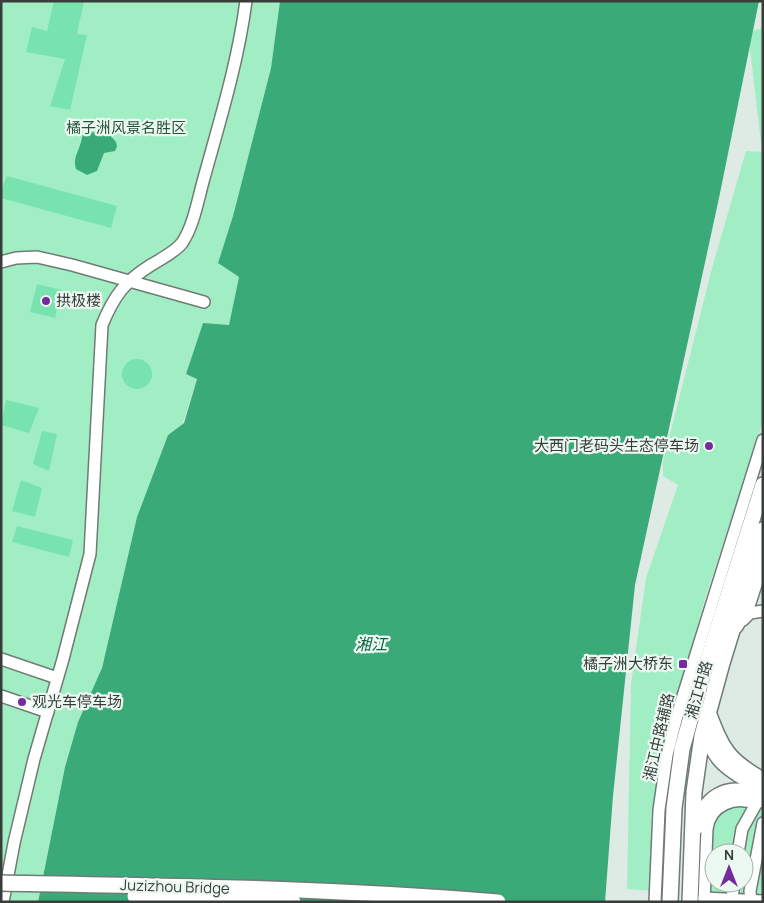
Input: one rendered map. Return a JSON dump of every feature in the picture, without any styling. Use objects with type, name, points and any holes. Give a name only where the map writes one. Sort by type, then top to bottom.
[{"type":"main road","name":"湘江中路","points":[[670,902],[674,808],[682,749],[701,681],[763,485]]},
{"type":"main road","name":"湘江中路","points":[[699,900],[692,839],[696,773],[702,736],[708,708],[763,530]]},
{"type":"main road","points":[[708,708],[709,738],[718,759],[734,771],[760,798]]},
{"type":"main road","points":[[692,839],[704,808],[716,798],[723,794],[737,791],[760,798]]},
{"type":"main road","name":"Juzizhou Bridge","points":[[1,883],[213,888],[442,897],[498,902]]},
{"type":"main road","name":"Juzizhou Bridge","points":[[1,892],[293,902]]},
{"type":"street","points":[[3,902],[14,843],[34,759],[90,554],[102,325],[107,312],[128,280],[178,247],[187,232],[235,63],[246,1]]},
{"type":"street","points":[[1,262],[16,258],[37,257],[204,302]]},
{"type":"street","name":"湘江中路辅路","points":[[655,902],[659,810],[667,755],[678,712],[763,440]]},
{"type":"street","name":"湘江中路","points":[[729,638],[742,621],[749,606],[763,563]]},
{"type":"street","points":[[758,577],[763,593]]},
{"type":"street","points":[[742,621],[750,613],[763,611]]},
{"type":"street","points":[[1,659],[57,678]]},
{"type":"street","points":[[1,696],[48,712]]},
{"type":"street","points":[[708,708],[728,752],[741,765],[763,778]]},
{"type":"street","points":[[740,843],[742,829],[760,798]]},
{"type":"street","points":[[755,901],[732,898],[699,900],[707,829],[711,816],[719,808],[734,801],[760,798]]},
{"type":"street","points":[[755,901],[750,891],[763,823]]},
{"type":"street","points":[[732,898],[733,893]]},
{"type":"green space","name":"橘子洲风景名胜区","points":[[1,1],[280,1],[271,68],[233,216],[218,263],[239,277],[229,326],[203,323],[186,374],[197,378],[183,423],[168,435],[137,517],[102,668],[78,722],[65,767],[38,902],[1,902]]},
{"type":"green space","points":[[763,28],[763,421],[705,599],[665,742],[651,815],[653,891],[627,889],[631,684],[646,578],[678,485],[663,476],[663,462],[712,268],[746,151],[762,152],[748,32]]},
{"type":"green space","points":[[737,804],[763,812],[763,902],[707,902],[707,893],[754,893],[754,843],[710,843],[710,834],[716,815]]},
{"type":"water","name":"湘江","points":[[280,1],[759,1],[719,198],[635,585],[613,796],[605,902],[38,902],[65,767],[78,722],[102,668],[137,517],[168,435],[184,423],[197,379],[186,374],[203,323],[229,325],[239,277],[218,263],[233,216],[271,68]]},
{"type":"water","points":[[84,133],[109,134],[117,146],[115,151],[104,153],[97,171],[87,175],[76,169],[75,162]]},
{"type":"building","points":[[54,1],[84,1],[77,34],[87,35],[70,110],[50,106],[65,59],[26,52],[32,27],[47,31]]},
{"type":"building","points":[[7,176],[117,206],[111,228],[1,198],[1,190]]},
{"type":"building","name":"拱极楼","points":[[37,284],[62,290],[55,318],[30,312]]},
{"type":"building","points":[[137,359],[148,363],[152,374],[148,385],[137,389],[126,385],[122,374],[126,363]]},
{"type":"building","points":[[6,400],[39,408],[29,433],[1,425]]},
{"type":"building","points":[[42,431],[57,434],[49,471],[33,464]]},
{"type":"building","points":[[21,480],[42,488],[35,517],[12,511]]},
{"type":"building","points":[[17,526],[73,540],[69,557],[12,542]]},
{"type":"place","name":"拱极楼","points":[[46,301]]},
{"type":"place","name":"大西门老码头生态停车场","points":[[709,446]]},
{"type":"place","name":"橘子洲大桥东","points":[[683,664]]},
{"type":"place","name":"观光车停车场","points":[[22,702]]}]
